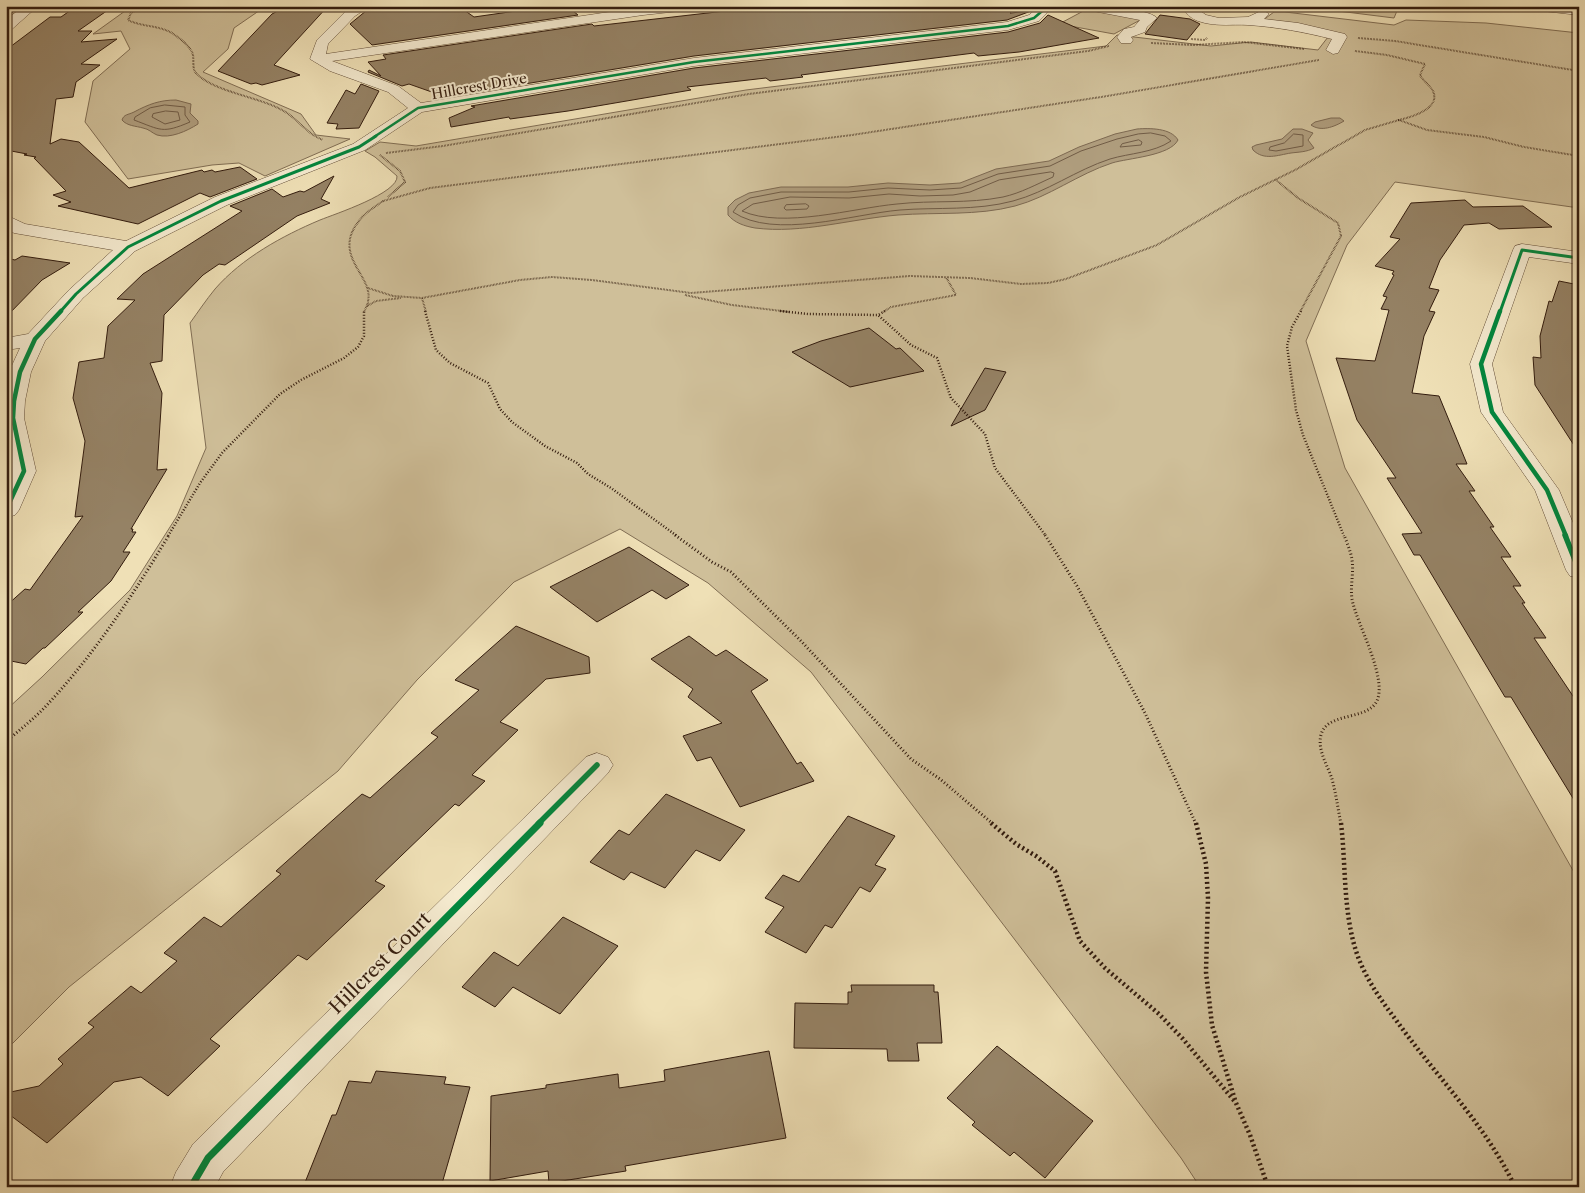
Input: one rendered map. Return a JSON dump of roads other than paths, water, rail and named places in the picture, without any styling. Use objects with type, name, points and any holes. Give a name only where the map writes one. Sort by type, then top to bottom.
[{"type":"street","points":[[6,27],[32,6]]},
{"type":"street","points":[[318,59],[322,43],[351,13],[364,6]]},
{"type":"street","points":[[318,59],[643,11],[689,6]]},
{"type":"street","name":"Hillcrest Drive","points":[[6,510],[24,471],[13,418],[14,400],[20,372],[35,339],[76,294],[128,247],[221,202],[359,147],[418,108],[694,62],[1008,26],[1034,18],[1048,6]]},
{"type":"street","points":[[1088,6],[1151,18],[1141,25],[1140,29],[1128,32],[1124,36],[1126,40]]},
{"type":"street","points":[[1187,6],[1195,15],[1202,18],[1298,27],[1340,36],[1332,50]]},
{"type":"street","points":[[1248,21],[1258,19],[1272,6]]},
{"type":"street","points":[[1534,6],[1579,11]]},
{"type":"street","points":[[318,59],[334,68],[393,89],[418,108]]},
{"type":"street","points":[[6,220],[20,229],[128,247]]},
{"type":"street","points":[[1577,563],[1547,490],[1492,412],[1481,364],[1522,250],[1579,258]]},
{"type":"street","points":[[6,344],[35,339]]},
{"type":"street","name":"Hillcrest Court","points":[[190,1187],[208,1158],[597,765]]},
{"type":"water","points":[[176,100],[191,104],[190,113],[198,121],[198,124],[178,134],[157,135],[145,129],[129,125],[122,120],[125,116],[150,105]]},
{"type":"water","points":[[1340,118],[1344,121],[1328,128],[1319,128],[1311,125],[1315,122]]},
{"type":"water","points":[[1137,129],[1165,131],[1175,136],[1178,140],[1167,150],[1112,163],[1028,202],[1001,209],[898,215],[790,229],[755,228],[743,225],[728,215],[728,207],[735,200],[749,193],[781,187],[848,187],[888,183],[930,185],[960,183],[996,169],[1049,161],[1079,147],[1115,134]]},
{"type":"water","points":[[1293,129],[1302,129],[1313,133],[1308,140],[1314,148],[1271,156],[1262,155],[1253,150],[1252,147],[1256,145],[1282,139]]}]
